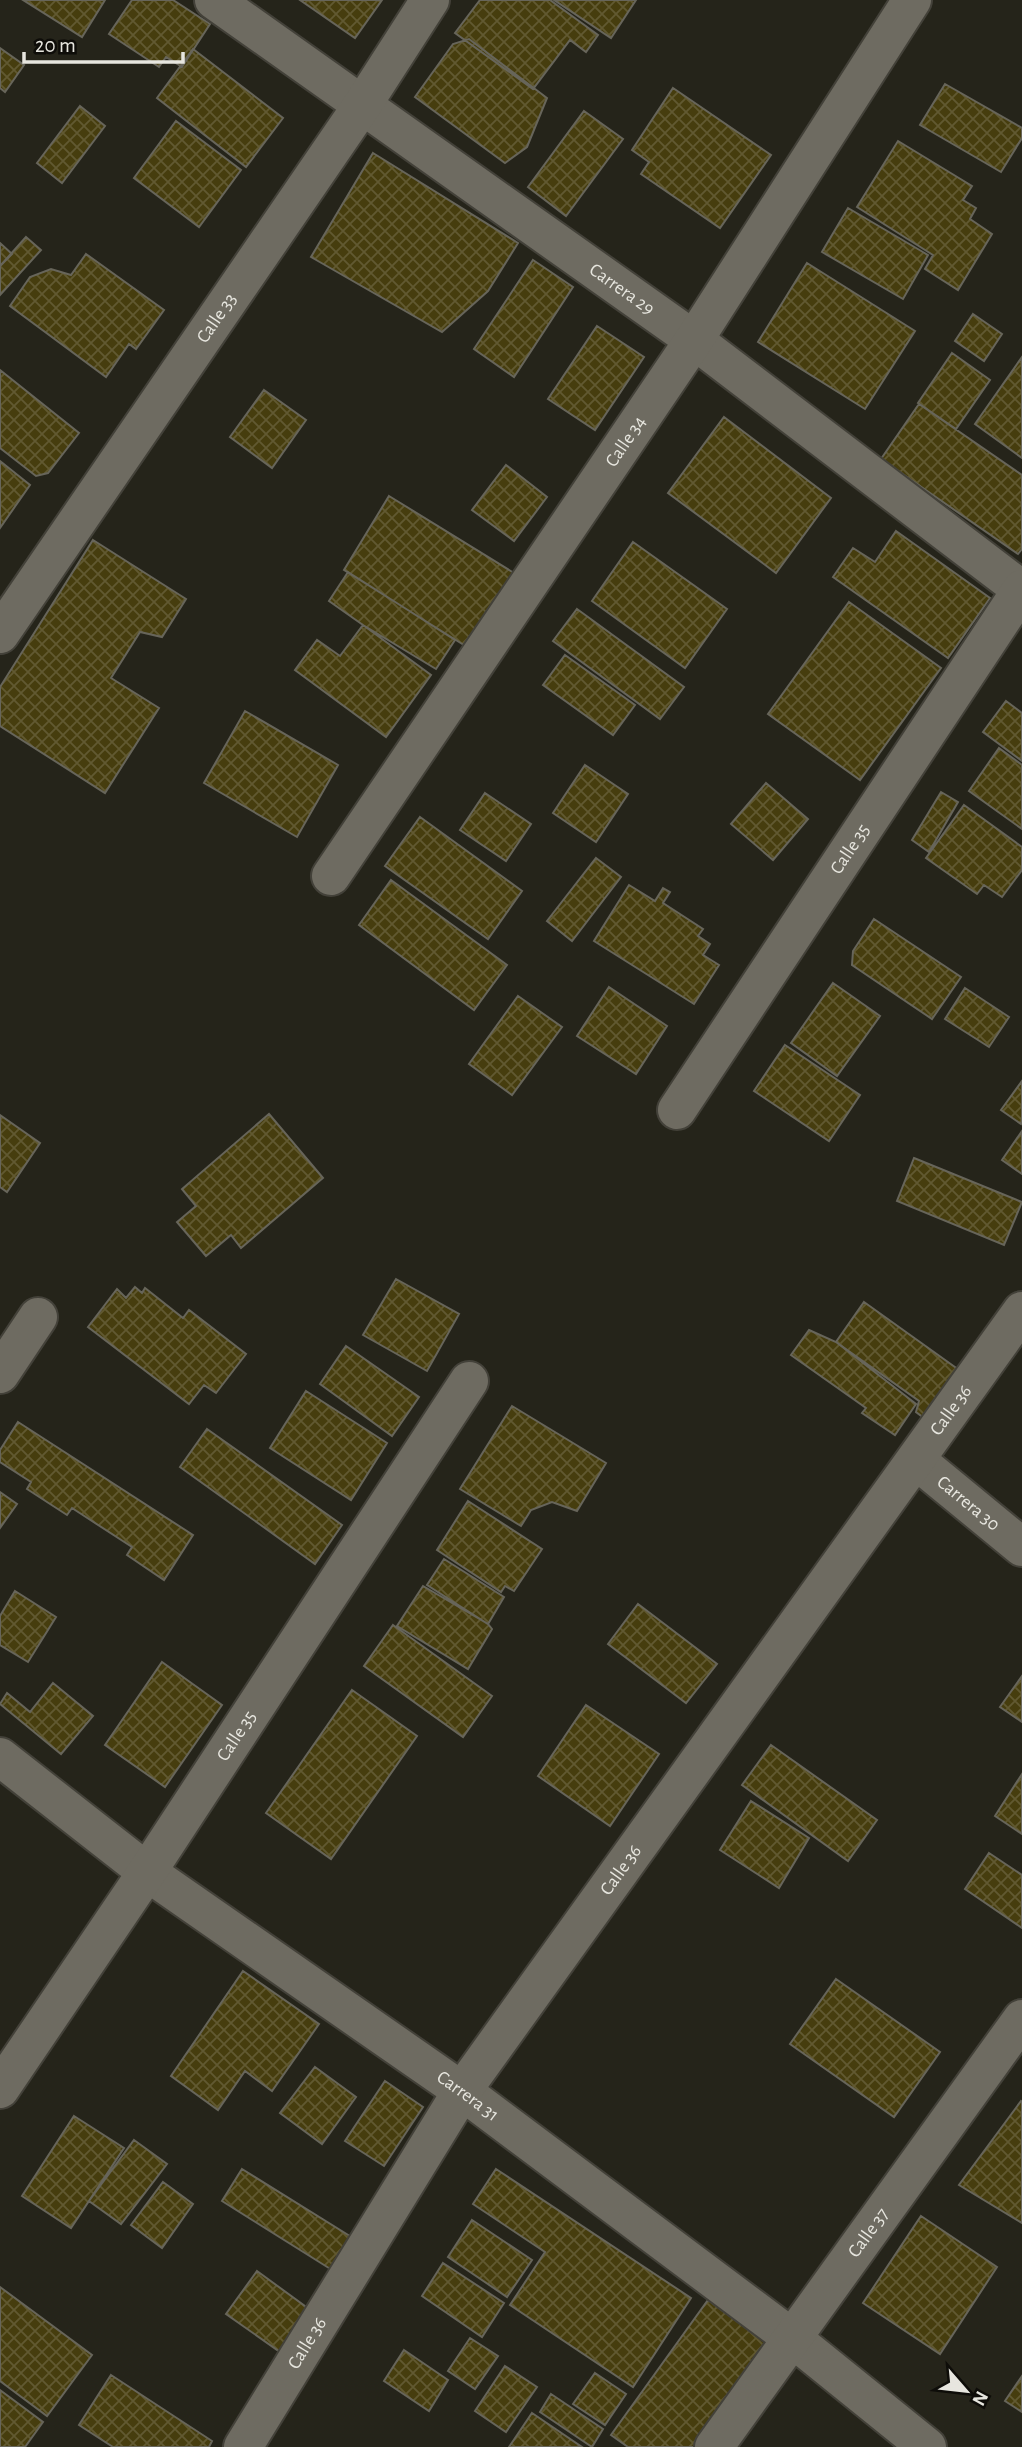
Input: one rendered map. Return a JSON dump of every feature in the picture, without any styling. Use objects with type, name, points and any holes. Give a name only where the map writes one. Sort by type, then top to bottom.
[{"type":"street","name":"Carrera 29","points":[[214,0],[694,340],[1022,590]]},
{"type":"street","name":"Calle 33","points":[[0,634],[363,104],[429,0]]},
{"type":"street","name":"Calle 34","points":[[331,876],[694,340],[912,0]]},
{"type":"street","name":"Calle 35","points":[[677,1110],[1022,590]]},
{"type":"street","name":"Calle 36","points":[[243,2447],[463,2091],[1022,1311]]},
{"type":"street","points":[[0,1374],[38,1317]]},
{"type":"street","name":"Calle 35","points":[[0,2089],[470,1381]]},
{"type":"street","name":"Carrera 30","points":[[916,1460],[1022,1547]]},
{"type":"street","name":"Carrera 31","points":[[0,1757],[146,1872],[463,2091],[792,2338],[928,2447]]},
{"type":"street","name":"Calle 37","points":[[714,2447],[1022,2019]]},
{"type":"building","points":[[23,0],[105,0],[82,37]]},
{"type":"building","points":[[132,0],[173,0],[210,24],[182,67],[166,57],[159,67],[109,34]]},
{"type":"building","points":[[300,0],[382,0],[355,38]]},
{"type":"building","points":[[480,0],[550,0],[598,35],[586,52],[570,40],[533,89],[455,33]]},
{"type":"building","points":[[554,0],[636,0],[611,38]]},
{"type":"building","points":[[469,39],[547,98],[527,147],[505,163],[415,97],[453,44]]},
{"type":"building","points":[[0,48],[24,65],[5,92],[0,88]]},
{"type":"building","points":[[193,49],[283,118],[246,167],[157,98]]},
{"type":"building","points":[[945,84],[1022,128],[1022,138],[1001,172],[920,125]]},
{"type":"building","points":[[673,88],[771,155],[720,228],[641,174],[649,162],[632,150]]},
{"type":"building","points":[[80,106],[105,126],[62,183],[37,163]]},
{"type":"building","points":[[584,111],[623,139],[566,216],[528,187]]},
{"type":"building","points":[[176,121],[241,170],[199,227],[134,178]]},
{"type":"building","points":[[898,141],[972,186],[963,200],[976,208],[970,219],[992,234],[958,290],[925,269],[933,255],[857,207]]},
{"type":"building","points":[[373,153],[518,243],[488,291],[442,332],[311,257]]},
{"type":"building","points":[[848,208],[928,255],[903,299],[822,252]]},
{"type":"building","points":[[26,237],[41,250],[0,295],[0,266]]},
{"type":"building","points":[[0,243],[12,254],[0,266]]},
{"type":"building","points":[[86,254],[164,310],[136,349],[129,344],[106,377],[10,306],[30,277],[51,269],[71,275]]},
{"type":"building","points":[[533,260],[573,287],[514,377],[474,349]]},
{"type":"building","points":[[807,263],[915,331],[865,409],[758,342]]},
{"type":"building","points":[[973,314],[1002,334],[984,361],[955,341]]},
{"type":"building","points":[[597,326],[644,357],[595,430],[548,399]]},
{"type":"building","points":[[952,353],[990,380],[956,429],[918,403]]},
{"type":"building","points":[[1022,357],[1022,458],[975,424]]},
{"type":"building","points":[[0,370],[79,433],[48,473],[36,476],[0,448]]},
{"type":"building","points":[[264,390],[306,420],[272,468],[230,437]]},
{"type":"building","points":[[919,404],[1022,475],[1022,549],[1018,554],[881,459]]},
{"type":"building","points":[[724,417],[831,498],[776,573],[668,493]]},
{"type":"building","points":[[0,461],[30,485],[0,528]]},
{"type":"building","points":[[506,465],[547,497],[514,541],[472,510]]},
{"type":"building","points":[[389,496],[514,573],[467,647],[344,570]]},
{"type":"building","points":[[896,531],[990,598],[948,658],[833,577],[853,548],[875,562]]},
{"type":"building","points":[[93,540],[186,599],[162,637],[140,632],[111,678],[159,708],[105,793],[0,726],[0,687]]},
{"type":"building","points":[[633,542],[727,609],[685,668],[592,601]]},
{"type":"building","points":[[348,572],[455,640],[436,669],[329,601]]},
{"type":"building","points":[[849,602],[941,668],[860,780],[768,714]]},
{"type":"building","points":[[577,609],[684,687],[660,719],[553,641]]},
{"type":"building","points":[[363,625],[431,675],[386,737],[295,670],[317,640],[340,656]]},
{"type":"building","points":[[565,655],[635,705],[613,735],[543,685]]},
{"type":"building","points":[[1006,701],[1022,713],[1022,761],[983,732]]},
{"type":"building","points":[[245,711],[338,765],[297,837],[204,783]]},
{"type":"building","points":[[999,748],[1022,765],[1022,829],[969,791]]},
{"type":"building","points":[[585,765],[628,794],[596,842],[553,813]]},
{"type":"building","points":[[766,783],[808,819],[773,860],[731,824]]},
{"type":"building","points":[[941,792],[958,802],[929,852],[912,840]]},
{"type":"building","points":[[485,793],[531,824],[506,861],[460,830]]},
{"type":"building","points":[[964,805],[1022,847],[1022,870],[1002,897],[984,885],[977,894],[926,858]]},
{"type":"building","points":[[420,817],[522,891],[488,939],[385,866]]},
{"type":"building","points":[[596,858],[621,877],[572,941],[547,921]]},
{"type":"building","points":[[391,880],[507,965],[474,1010],[359,925]]},
{"type":"building","points":[[629,885],[655,901],[663,888],[670,892],[663,903],[703,929],[698,936],[710,944],[703,955],[719,965],[694,1004],[594,941]]},
{"type":"building","points":[[874,919],[961,977],[932,1019],[852,965],[853,951]]},
{"type":"building","points":[[833,983],[880,1016],[837,1076],[791,1043]]},
{"type":"building","points":[[609,987],[667,1026],[636,1074],[577,1036]]},
{"type":"building","points":[[965,988],[1009,1017],[989,1047],[945,1019]]},
{"type":"building","points":[[518,996],[562,1027],[512,1095],[469,1064]]},
{"type":"building","points":[[785,1045],[860,1095],[829,1141],[754,1091]]},
{"type":"building","points":[[1022,1081],[1022,1122],[1021,1124],[1001,1110]]},
{"type":"building","points":[[269,1114],[323,1178],[241,1248],[231,1235],[206,1256],[177,1222],[196,1206],[182,1189]]},
{"type":"building","points":[[0,1115],[40,1143],[7,1192],[0,1187]]},
{"type":"building","points":[[1022,1131],[1022,1174],[1002,1160]]},
{"type":"building","points":[[914,1158],[1022,1202],[1004,1245],[897,1201]]},
{"type":"building","points":[[396,1279],[459,1314],[427,1371],[363,1335]]},
{"type":"building","points":[[135,1287],[142,1293],[145,1288],[183,1318],[189,1310],[246,1354],[216,1393],[204,1385],[189,1404],[88,1327],[117,1289],[126,1298]]},
{"type":"building","points":[[864,1302],[959,1370],[924,1418],[916,1412],[919,1401],[836,1342]]},
{"type":"building","points":[[809,1330],[836,1342],[916,1404],[895,1435],[862,1413],[866,1408],[791,1355]]},
{"type":"building","points":[[346,1346],[419,1397],[392,1436],[320,1384]]},
{"type":"building","points":[[306,1391],[387,1443],[351,1500],[270,1448]]},
{"type":"building","points":[[512,1406],[606,1463],[577,1511],[552,1502],[531,1510],[521,1526],[460,1489]]},
{"type":"building","points":[[18,1422],[193,1535],[164,1580],[127,1555],[132,1547],[72,1508],[67,1515],[27,1489],[31,1482],[0,1462],[0,1450]]},
{"type":"building","points":[[207,1429],[342,1525],[315,1564],[180,1467]]},
{"type":"building","points":[[0,1492],[17,1504],[0,1528]]},
{"type":"building","points":[[468,1501],[542,1549],[514,1591],[505,1586],[501,1592],[437,1550]]},
{"type":"building","points":[[444,1559],[504,1597],[488,1624],[427,1585]]},
{"type":"building","points":[[423,1586],[488,1624],[492,1629],[468,1669],[397,1626]]},
{"type":"building","points":[[15,1591],[56,1617],[28,1662],[0,1645],[0,1616]]},
{"type":"building","points":[[638,1604],[717,1664],[686,1703],[608,1644]]},
{"type":"building","points":[[393,1625],[492,1696],[463,1737],[364,1666]]},
{"type":"building","points":[[162,1662],[222,1705],[165,1787],[105,1745]]},
{"type":"building","points":[[1022,1676],[1022,1722],[1000,1707]]},
{"type":"building","points":[[53,1683],[93,1716],[61,1754],[0,1704],[7,1693],[30,1712]]},
{"type":"building","points":[[352,1690],[417,1736],[331,1859],[266,1813]]},
{"type":"building","points":[[586,1705],[659,1754],[610,1826],[538,1776]]},
{"type":"building","points":[[771,1745],[877,1820],[848,1861],[742,1785]]},
{"type":"building","points":[[1022,1774],[1022,1834],[995,1816]]},
{"type":"building","points":[[751,1801],[809,1838],[779,1888],[720,1850]]},
{"type":"building","points":[[989,1853],[1022,1875],[1022,1928],[965,1889]]},
{"type":"building","points":[[243,1971],[319,2024],[272,2091],[245,2071],[218,2110],[171,2076]]},
{"type":"building","points":[[836,1979],[940,2052],[894,2117],[790,2044]]},
{"type":"building","points":[[315,2067],[356,2097],[322,2144],[280,2113]]},
{"type":"building","points":[[385,2081],[423,2107],[384,2166],[345,2141]]},
{"type":"building","points":[[1022,2102],[1022,2223],[959,2185]]},
{"type":"building","points":[[74,2116],[124,2148],[71,2228],[22,2196]]},
{"type":"building","points":[[134,2140],[167,2164],[121,2224],[89,2201]]},
{"type":"building","points":[[242,2169],[353,2238],[332,2270],[222,2201]]},
{"type":"building","points":[[496,2169],[691,2298],[633,2387],[510,2305],[545,2252],[473,2204]]},
{"type":"building","points":[[163,2182],[193,2204],[162,2248],[131,2225]]},
{"type":"building","points":[[921,2216],[997,2267],[940,2354],[863,2303]]},
{"type":"building","points":[[472,2220],[532,2260],[507,2297],[448,2257]]},
{"type":"building","points":[[443,2263],[504,2303],[482,2337],[422,2296]]},
{"type":"building","points":[[257,2271],[309,2309],[280,2352],[226,2314]]},
{"type":"building","points":[[0,2287],[92,2355],[47,2416],[0,2381]]},
{"type":"building","points":[[708,2300],[771,2346],[698,2447],[628,2447],[611,2435]]},
{"type":"building","points":[[470,2338],[498,2356],[475,2389],[448,2371]]},
{"type":"building","points":[[404,2350],[448,2380],[429,2411],[384,2381]]},
{"type":"building","points":[[505,2366],[537,2387],[506,2432],[475,2411]]},
{"type":"building","points":[[595,2373],[626,2394],[605,2425],[573,2404]]},
{"type":"building","points":[[111,2375],[212,2441],[209,2447],[113,2447],[79,2425]]},
{"type":"building","points":[[1022,2376],[1022,2412],[1005,2401]]},
{"type":"building","points":[[0,2390],[43,2422],[25,2447],[0,2447]]},
{"type":"building","points":[[551,2394],[603,2429],[592,2447],[540,2412]]},
{"type":"building","points":[[532,2413],[582,2447],[509,2447]]}]
